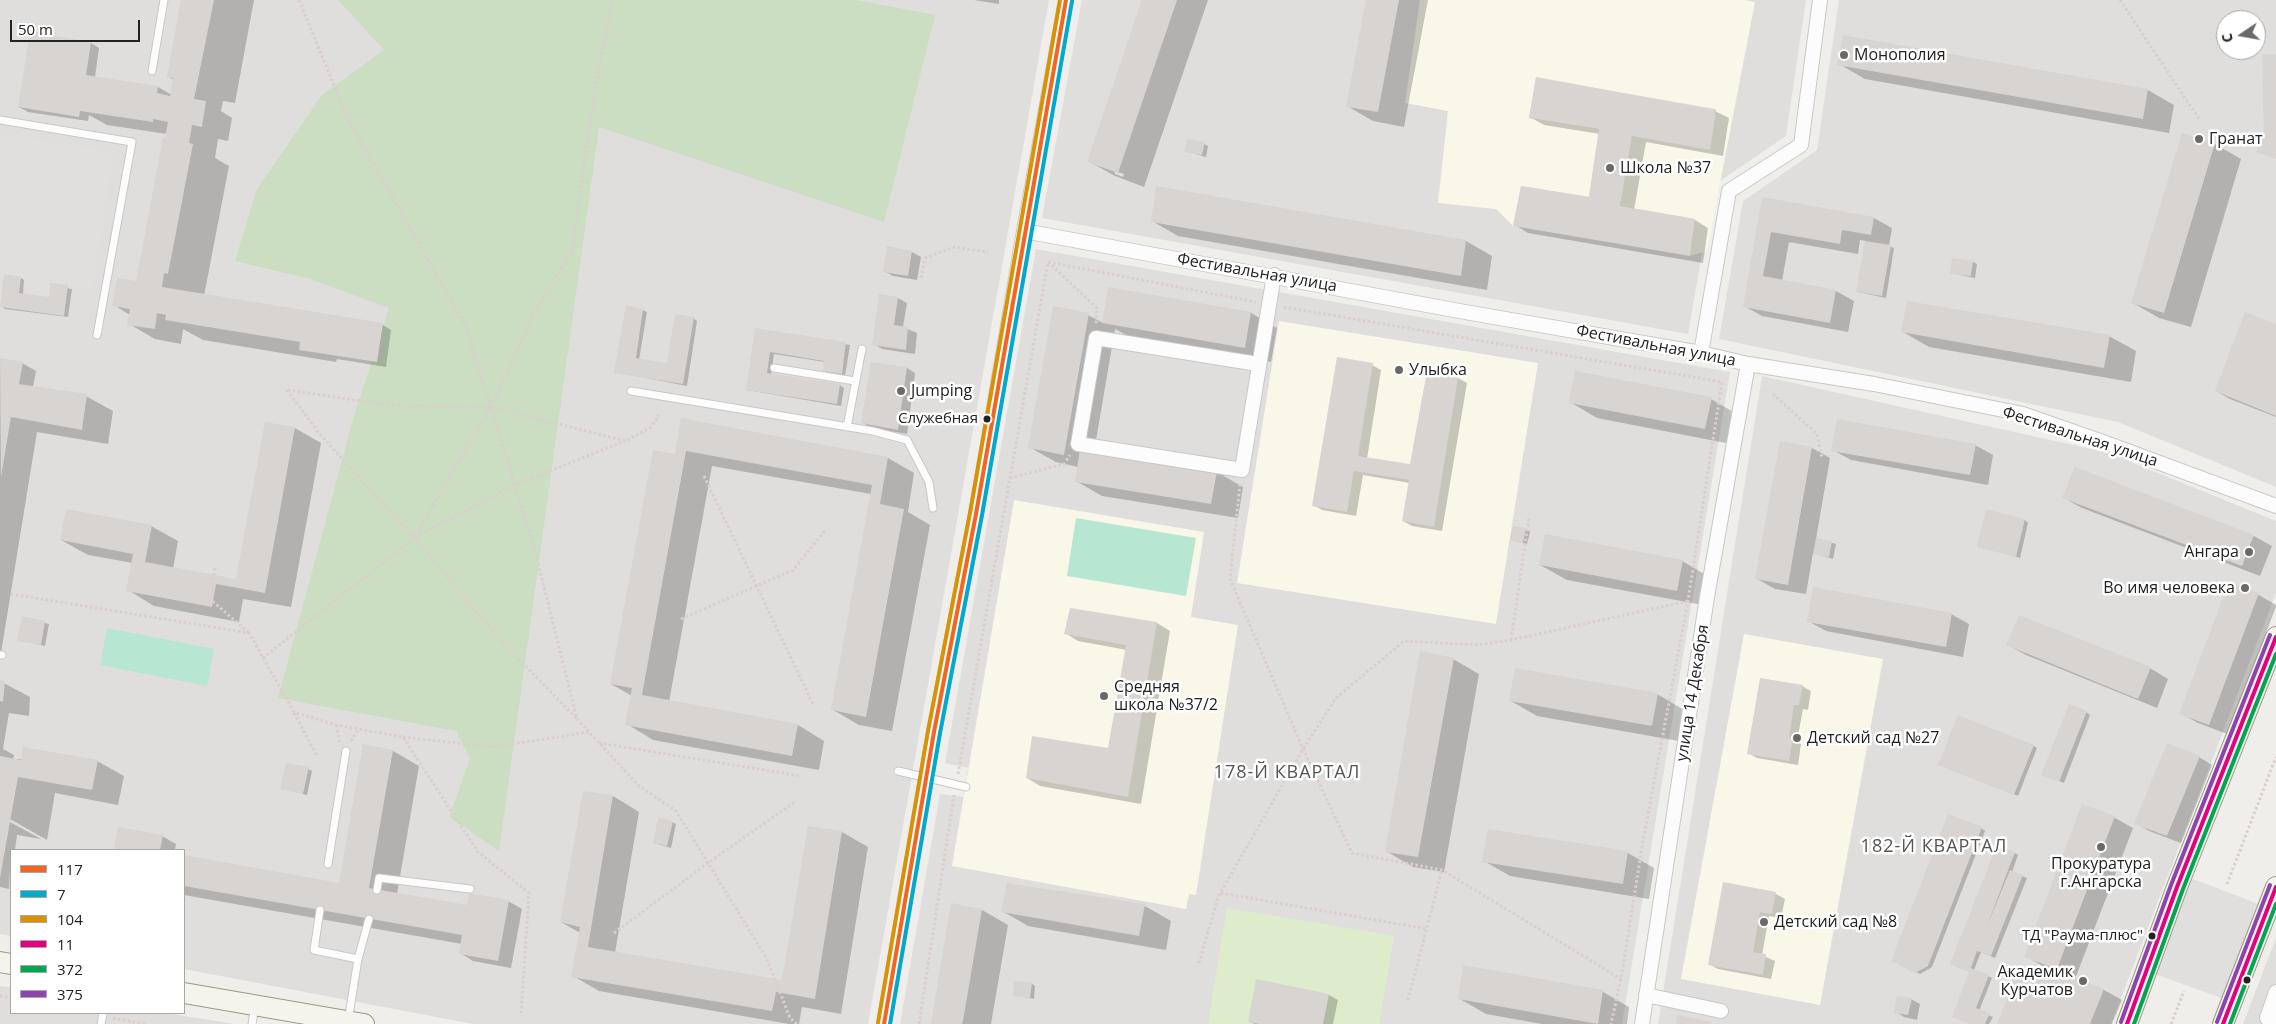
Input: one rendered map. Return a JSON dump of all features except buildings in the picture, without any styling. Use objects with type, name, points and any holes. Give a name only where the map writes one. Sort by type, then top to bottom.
[{"type":"street","points":[[884,1024],[1066,0]]},
{"type":"street","points":[[1701,353],[1729,191],[1802,145],[1820,0]]},
{"type":"street","name":"Фестивальная улица","points":[[1024,231],[1274,275],[1465,312],[1701,353],[1748,364],[1874,384],[2023,414],[2276,506]]},
{"type":"street","points":[[1258,364],[1096,338],[1078,444],[1242,470],[1274,275]]},
{"type":"street","name":"улица 14 Декабря","points":[[1642,1024],[1708,597],[1748,364]]},
{"type":"street","points":[[2127,1024],[2177,887],[2276,637]]},
{"type":"street","points":[[2223,1024],[2272,911],[2276,887]]},
{"type":"street","points":[[2276,992],[2267,1018],[2276,1021]]},
{"type":"street","points":[[185,994],[254,1015],[356,1022]]},
{"type":"street","points":[[1646,995],[1721,1011]]},
{"type":"lane","points":[[152,70],[164,0]]},
{"type":"lane","points":[[0,120],[132,142],[96,335]]},
{"type":"lane","points":[[847,427],[862,349]]},
{"type":"lane","points":[[774,368],[855,381]]},
{"type":"lane","points":[[631,391],[847,427],[907,440],[929,482],[933,508]]},
{"type":"lane","points":[[328,864],[343,750]]},
{"type":"lane","points":[[898,771],[966,787]]},
{"type":"lane","points":[[376,890],[378,878],[470,889]]},
{"type":"lane","points":[[320,910],[314,950],[358,959]]},
{"type":"lane","points":[[356,1022],[358,959],[369,918]]},
{"type":"lane","points":[[100,1024],[102,1014]]},
{"type":"path","points":[[299,0],[347,117],[465,325],[533,543],[577,719]]},
{"type":"path","points":[[414,538],[491,407],[539,304],[572,252],[596,82],[613,0]]},
{"type":"path","points":[[2120,0],[2198,119]]},
{"type":"path","points":[[921,278],[925,258],[954,247],[988,252]]},
{"type":"path","points":[[1048,262],[1269,304],[1722,382],[1688,602],[1644,841],[1621,979],[1611,1024]]},
{"type":"path","points":[[1048,262],[1097,308],[1096,338]]},
{"type":"path","points":[[919,1024],[956,784],[1048,262]]},
{"type":"path","points":[[626,441],[491,407],[388,404],[287,390],[318,432],[414,538],[504,644],[639,786],[676,811],[766,959],[790,1018],[796,1024]]},
{"type":"path","points":[[1773,394],[1816,434],[1822,458]]},
{"type":"path","points":[[263,658],[414,538],[515,485],[626,441],[651,427],[659,415]]},
{"type":"path","points":[[1010,478],[1064,464],[1078,444]]},
{"type":"path","points":[[1242,470],[1230,579],[1303,749],[1352,854],[1442,870],[1621,979]]},
{"type":"path","points":[[704,476],[813,704]]},
{"type":"path","points":[[1511,640],[1529,518]]},
{"type":"path","points":[[681,619],[793,570],[825,530]]},
{"type":"path","points":[[215,568],[210,599],[249,633],[317,756]]},
{"type":"path","points":[[11,594],[249,633]]},
{"type":"path","points":[[1199,964],[1221,893],[1303,749],[1336,698],[1404,641],[1476,645],[1511,640],[1688,602]]},
{"type":"path","points":[[294,712],[336,724],[403,737],[493,747],[589,732]]},
{"type":"path","points":[[336,724],[343,750]]},
{"type":"path","points":[[403,737],[478,852],[529,893],[521,1013]]},
{"type":"path","points":[[599,742],[801,776]]},
{"type":"path","points":[[2227,884],[2276,756]]},
{"type":"path","points":[[614,933],[796,801]]},
{"type":"path","points":[[1408,1000],[1442,870]]},
{"type":"path","points":[[1221,893],[1427,929]]},
{"type":"path","points":[[2171,1024],[2184,991]]},
{"type":"path","points":[[102,1014],[145,1024]]},
{"type":"shaded area","points":[[0,0],[1049,0],[868,1024],[473,1024],[185,969],[185,849],[10,849],[10,936],[0,934]]},
{"type":"shaded area","points":[[1082,0],[1806,0],[1786,136],[1714,185],[1688,334],[1042,218]]},
{"type":"shaded area","points":[[1420,0],[1745,0],[1755,2],[1707,251],[1690,256],[1695,219],[1620,206],[1632,136],[1709,149],[1716,109],[1536,78],[1529,118],[1599,129],[1589,197],[1521,186],[1513,226],[1496,209],[1438,203],[1448,111],[1405,103]]},
{"type":"shaded area","points":[[1839,0],[2276,0],[2276,487],[2118,422],[1719,339],[1743,201],[1817,150]]},
{"type":"shaded area","points":[[1,134],[100,149],[109,154],[112,163],[92,291],[51,283],[49,297],[19,293],[21,277],[4,274],[0,306]]},
{"type":"shaded area","name":"178-Й КВАРТАЛ","points":[[1036,249],[1730,372],[1622,1024],[900,1024],[940,794],[964,797],[968,768],[945,763]]},
{"type":"shaded area","points":[[1279,321],[1538,363],[1496,624],[1237,583]]},
{"type":"shaded area","name":"182-Й КВАРТАЛ","points":[[1762,376],[2109,453],[2276,521],[2276,593],[2111,1024],[1658,1024]]},
{"type":"shaded area","name":"Средняя школа №37/2","points":[[1014,500],[1204,532],[1191,617],[1238,625],[1196,895],[1189,894],[1186,909],[952,866]]},
{"type":"shaded area","points":[[1744,634],[1883,659],[1820,1005],[1681,979]]},
{"type":"shaded area","points":[[10,866],[10,922],[0,920],[0,888],[6,888]]},
{"type":"shaded area","points":[[2188,877],[2261,905],[2224,999],[2152,973]]},
{"type":"shaded area","points":[[2276,938],[2276,1024],[2243,1024]]},
{"type":"shaded area","points":[[0,986],[10,987],[10,1014],[172,1014],[235,1024],[0,1024]]},
{"type":"green space","points":[[338,0],[856,0],[935,15],[884,222],[599,127],[499,851],[449,817],[470,759],[456,731],[278,698],[354,416],[389,308],[310,279],[235,261],[257,189],[322,95],[384,50]]},
{"type":"green space","points":[[1076,518],[1196,538],[1186,596],[1067,576]]},
{"type":"green space","points":[[107,628],[214,649],[207,686],[100,665]]},
{"type":"green space","points":[[1227,908],[1394,936],[1379,1024],[1208,1024]]},
{"type":"transit line","name":"104","points":[[878,1023],[928,731],[970,513],[1060,0]]},
{"type":"transit line","name":"117","points":[[884,1024],[934,732],[976,514],[1066,0]]},
{"type":"transit line","name":"7","points":[[890,1024],[940,733],[982,515],[1072,1]]},
{"type":"transit line","name":"375","points":[[2121,1022],[2171,885],[2270,635]]},
{"type":"transit line","name":"11","points":[[2127,1024],[2177,887],[2276,637]]},
{"type":"transit line","name":"372","points":[[2134,1024],[2183,889],[2276,654]]},
{"type":"transit line","name":"375","points":[[2217,1022],[2270,885]]},
{"type":"transit line","name":"11","points":[[2223,1024],[2276,887]]},
{"type":"transit line","name":"372","points":[[2230,1024],[2276,904]]},
{"type":"place","name":"Монополия","points":[[1844,55]]},
{"type":"place","name":"Гранат","points":[[2199,139]]},
{"type":"place","name":"Школа №37","points":[[1610,168]]},
{"type":"place","name":"Улыбка","points":[[1399,370]]},
{"type":"place","name":"Jumping","points":[[901,391]]},
{"type":"place","name":"Служебная","points":[[987,419]]},
{"type":"place","name":"Ангара","points":[[2249,552]]},
{"type":"place","name":"Во имя человека","points":[[2245,588]]},
{"type":"place","name":"Средняя школа №37/2","points":[[1104,696]]},
{"type":"place","name":"Детский сад №27","points":[[1797,738]]},
{"type":"place","name":"Прокуратура г.Ангарска","points":[[2101,847]]},
{"type":"place","name":"Детский сад №8","points":[[1764,922]]},
{"type":"place","name":"ТД \"Раума-плюс\"","points":[[2152,936]]},
{"type":"place","name":"Академик Курчатов","points":[[2083,981]]},
{"type":"district","name":"178-Й КВАРТАЛ","points":[[1287,773]]},
{"type":"district","name":"182-Й КВАРТАЛ","points":[[1934,847]]}]
